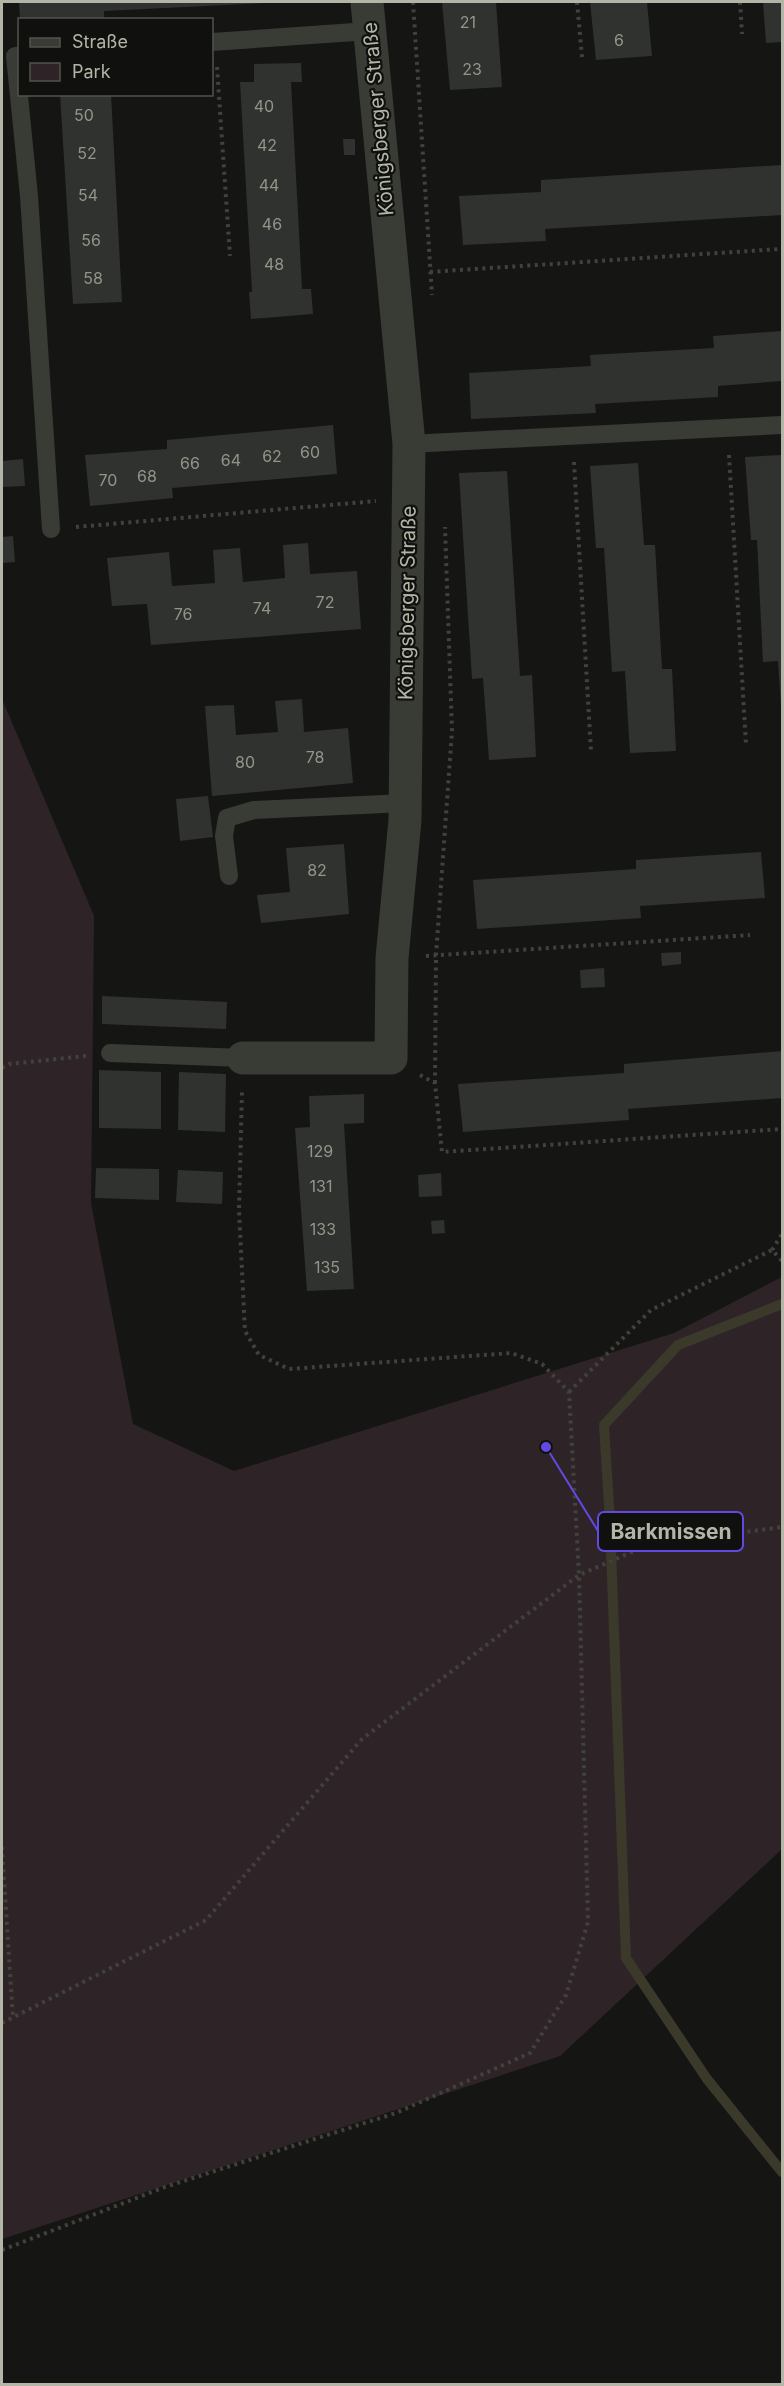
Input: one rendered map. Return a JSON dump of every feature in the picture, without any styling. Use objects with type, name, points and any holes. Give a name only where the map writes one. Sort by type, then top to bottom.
[{"type":"street","name":"Königsberger Straße","points":[[368,16],[409,444],[405,803],[392,958],[391,1058]]},
{"type":"street","points":[[243,1058],[391,1058]]},
{"type":"lane","points":[[213,42],[368,16]]},
{"type":"lane","points":[[18,56],[15,56],[18,86]]},
{"type":"lane","points":[[19,96],[29,196],[51,529]]},
{"type":"lane","points":[[409,444],[783,425]]},
{"type":"lane","points":[[229,876],[224,836],[227,818],[254,810],[405,803]]},
{"type":"lane","points":[[110,1053],[243,1058]]},
{"type":"path","points":[[577,2],[582,57]]},
{"type":"path","points":[[740,2],[742,34]]},
{"type":"path","points":[[213,42],[230,256]]},
{"type":"path","points":[[430,272],[780,249]]},
{"type":"path","points":[[728,427],[746,745]]},
{"type":"path","points":[[572,434],[591,751]]},
{"type":"path","points":[[51,529],[408,498]]},
{"type":"path","points":[[392,958],[750,935]]},
{"type":"path","points":[[2,1062],[9,1064],[110,1053]]},
{"type":"path","points":[[2,2250],[165,2187],[396,2113],[530,2053],[566,1995],[588,1922],[579,1575],[569,1392],[542,1364],[511,1353],[289,1369],[259,1355],[245,1331],[239,1210],[243,1058]]},
{"type":"path","points":[[391,1058],[435,1083],[442,1152],[781,1129]]},
{"type":"path","points":[[2,1068],[9,1064]]},
{"type":"path","points":[[569,1392],[651,1310],[772,1250],[783,1234]]},
{"type":"path","points":[[772,1250],[783,1261]]},
{"type":"path","points":[[2,2023],[206,1920],[362,1739],[579,1575],[648,1545],[783,1527]]},
{"type":"path","points":[[2,1847],[13,2019]]},
{"type":"green space","points":[[2,699],[94,916],[91,1203],[133,1424],[234,1471],[674,1333],[782,1277],[782,1849],[560,2056],[2,2239]]},
{"type":"building","points":[[19,2],[265,2],[104,11],[104,18],[20,18]]},
{"type":"building","points":[[442,2],[496,2],[502,87],[450,90]]},
{"type":"building","points":[[590,2],[647,2],[652,56],[596,60]]},
{"type":"building","points":[[763,2],[782,2],[782,42],[766,43]]},
{"type":"building","points":[[301,63],[302,82],[291,82],[302,289],[311,289],[313,314],[251,319],[249,292],[252,292],[240,82],[254,82],[254,64]]},
{"type":"building","points":[[60,96],[111,96],[122,302],[73,304]]},
{"type":"building","points":[[343,139],[355,139],[355,155],[344,155]]},
{"type":"building","points":[[782,165],[782,215],[545,229],[546,241],[463,245],[459,196],[541,192],[541,180]]},
{"type":"building","points":[[782,331],[782,381],[718,386],[718,397],[595,404],[596,413],[471,419],[469,373],[591,366],[590,355],[714,348],[713,336]]},
{"type":"building","points":[[333,425],[337,474],[172,488],[173,498],[90,506],[85,455],[167,449],[167,440]]},
{"type":"building","points":[[782,455],[781,706],[778,661],[763,662],[757,540],[751,540],[745,457]]},
{"type":"building","points":[[23,459],[25,486],[2,487],[2,461]]},
{"type":"building","points":[[638,463],[644,545],[655,545],[662,669],[672,669],[676,751],[630,753],[625,671],[612,672],[604,548],[596,548],[590,466]]},
{"type":"building","points":[[507,471],[520,676],[532,675],[536,757],[489,760],[483,678],[472,679],[459,473]]},
{"type":"building","points":[[13,536],[15,562],[2,563],[2,537]]},
{"type":"building","points":[[308,543],[310,574],[357,571],[361,629],[151,645],[147,604],[112,606],[107,558],[169,552],[172,586],[215,583],[213,550],[240,548],[243,582],[285,578],[283,545]]},
{"type":"building","points":[[302,699],[304,732],[348,728],[353,783],[212,796],[205,706],[234,705],[236,735],[278,732],[275,701]]},
{"type":"building","points":[[208,796],[213,837],[180,841],[176,799]]},
{"type":"building","points":[[344,844],[349,914],[261,923],[257,895],[290,892],[286,848]]},
{"type":"building","points":[[761,852],[765,898],[640,906],[641,918],[477,929],[473,880],[636,869],[636,860]]},
{"type":"building","points":[[681,952],[681,964],[662,966],[661,953]]},
{"type":"building","points":[[604,968],[605,987],[581,988],[580,970]]},
{"type":"building","points":[[102,996],[227,1002],[226,1029],[102,1024]]},
{"type":"building","points":[[782,1051],[782,1098],[628,1109],[629,1120],[463,1132],[458,1084],[624,1073],[624,1064]]},
{"type":"building","points":[[99,1070],[161,1072],[161,1129],[99,1128]]},
{"type":"building","points":[[179,1072],[226,1074],[225,1132],[178,1130]]},
{"type":"building","points":[[364,1094],[364,1123],[344,1124],[354,1289],[307,1291],[295,1128],[310,1127],[309,1096]]},
{"type":"building","points":[[96,1168],[159,1169],[159,1200],[95,1198]]},
{"type":"building","points":[[178,1170],[223,1172],[222,1204],[176,1202]]},
{"type":"building","points":[[441,1173],[442,1196],[419,1197],[418,1175]]},
{"type":"building","points":[[444,1220],[445,1233],[432,1234],[431,1221]]},
{"type":"waterway","points":[[782,1304],[678,1345],[604,1425],[610,1522],[626,1958],[707,2079],[782,2172]]},
{"type":"place","name":"Barkmissen","points":[[546,1447]]}]
